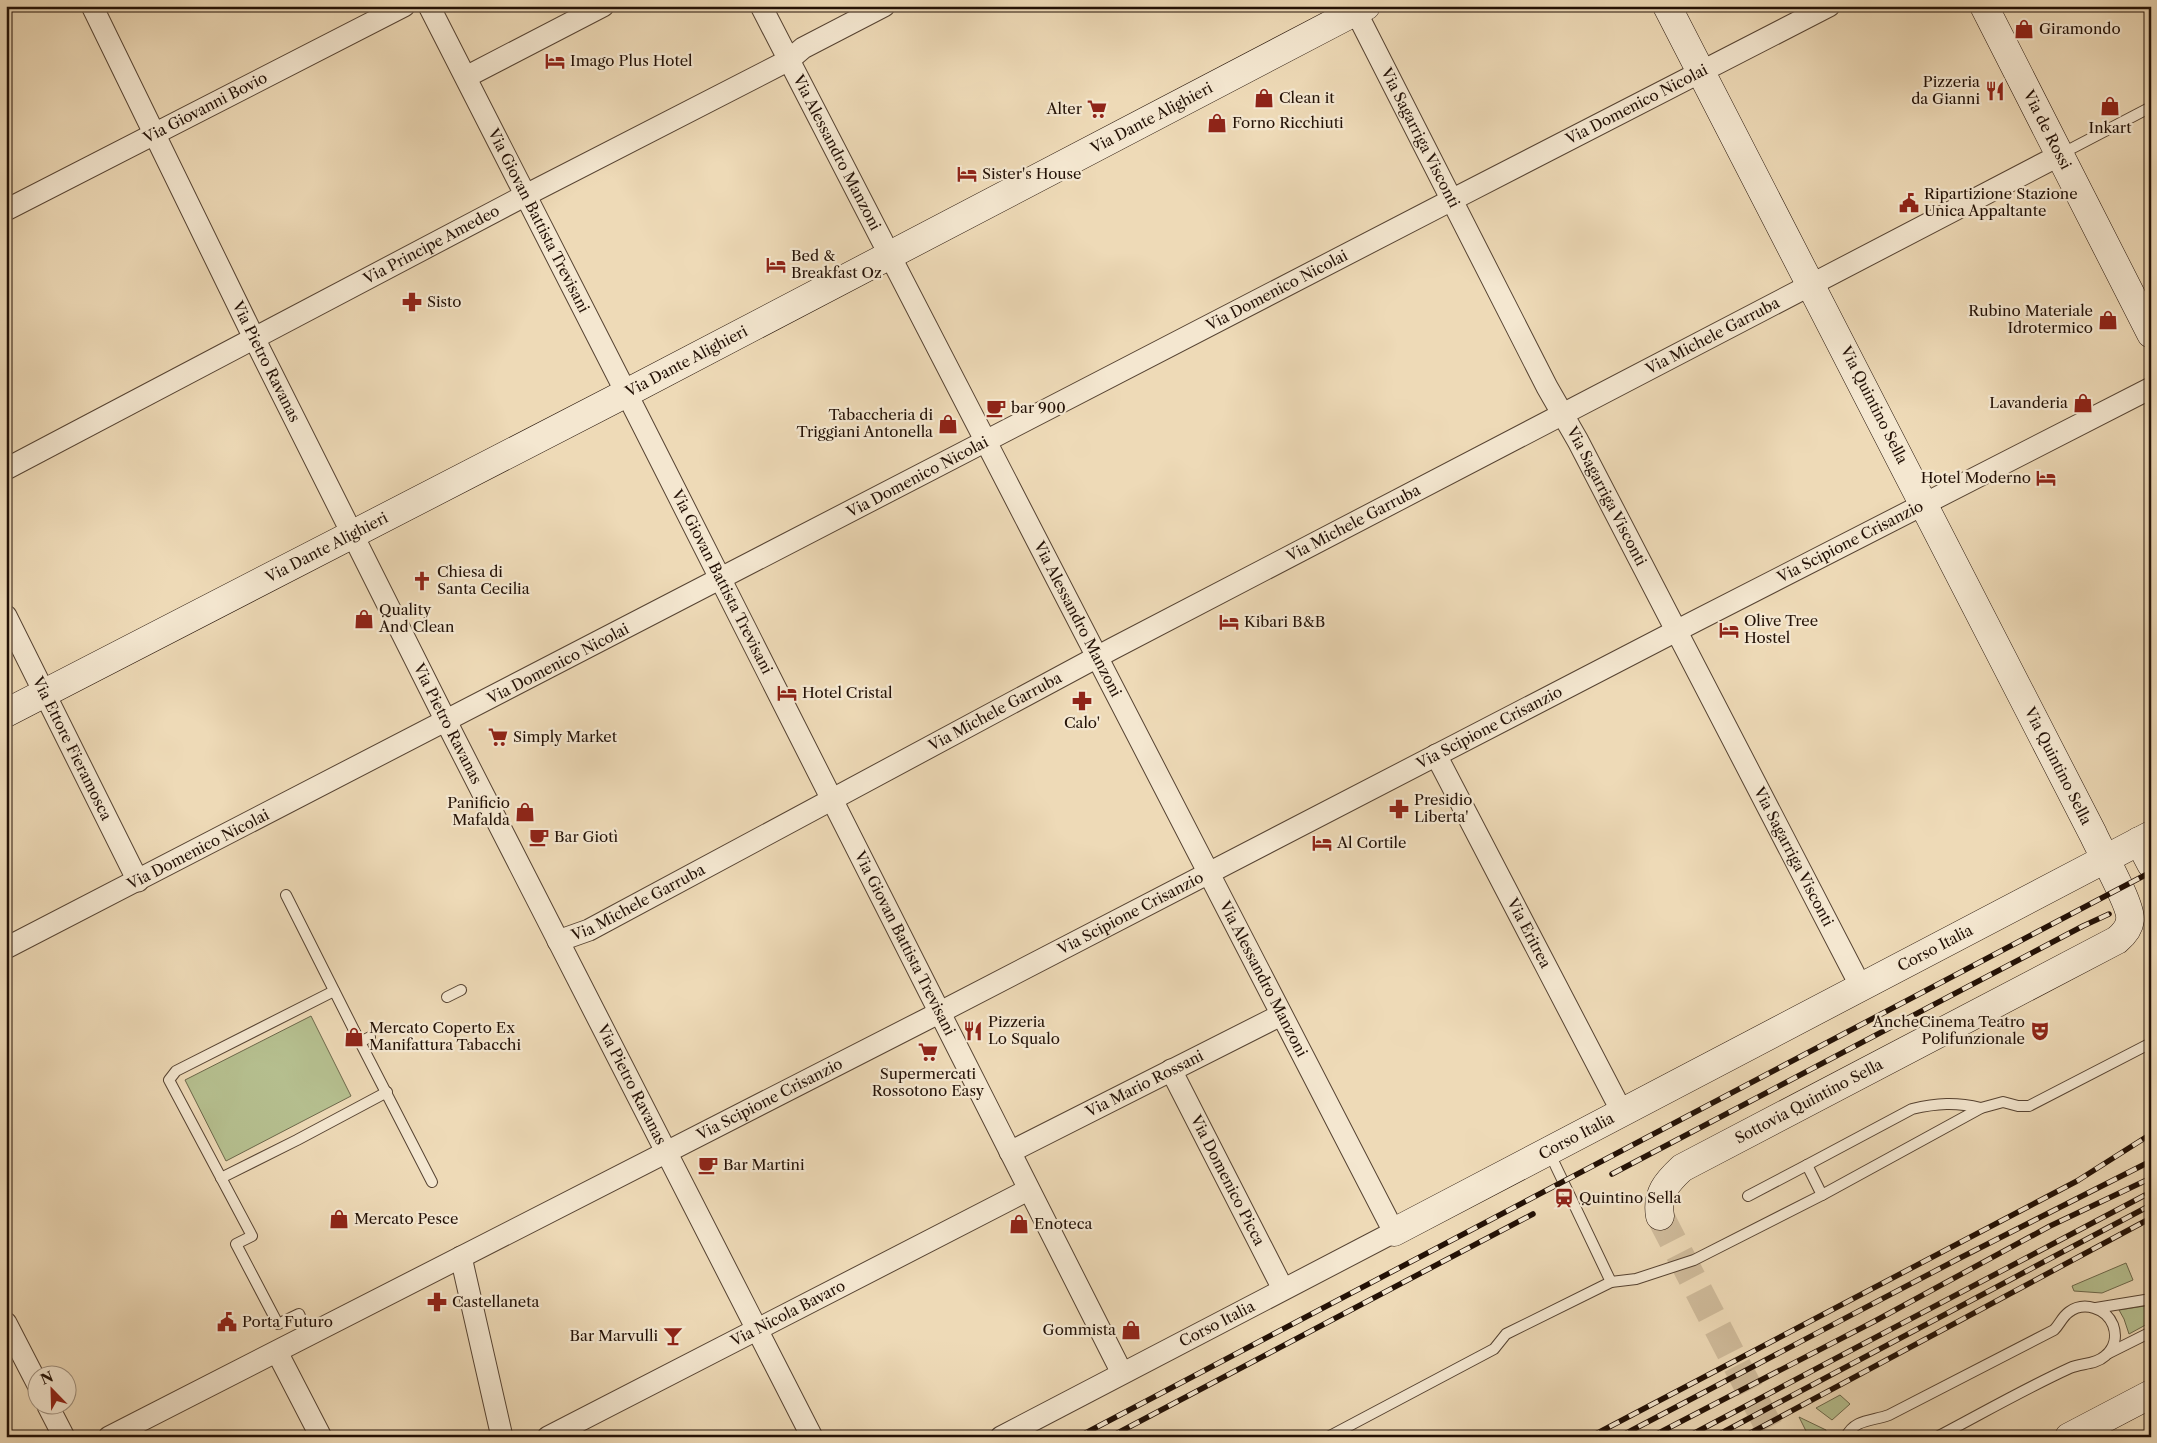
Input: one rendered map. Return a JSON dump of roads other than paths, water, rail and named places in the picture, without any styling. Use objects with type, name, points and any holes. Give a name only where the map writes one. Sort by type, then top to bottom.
[{"type":"street","name":"Via Pietro Ravanas","points":[[92,6],[254,338],[558,941],[667,1150],[812,1437]]},
{"type":"street","name":"Via Giovanni Bovio","points":[[6,210],[404,6]]},
{"type":"street","name":"Via Giovan Battista Trevisani","points":[[429,6],[1122,1373]]},
{"type":"street","points":[[466,77],[603,6]]},
{"type":"street","name":"Via Alessandro Manzoni","points":[[761,6],[1394,1232]]},
{"type":"street","name":"Via Principe Amedeo","points":[[6,469],[789,60],[803,48],[884,6]]},
{"type":"street","name":"Via Quintino Sella","points":[[1667,6],[1925,504],[2104,859]]},
{"type":"street","name":"Via Domenico Nicolai","points":[[6,948],[1829,6]]},
{"type":"street","name":"Via de Rossi","points":[[1984,6],[2151,334]]},
{"type":"street","name":"Via Sagarriga Visconti","points":[[1358,8],[1451,200],[1861,987]]},
{"type":"street","name":"Via Dante Alighieri","points":[[6,713],[889,255],[1358,8]]},
{"type":"street","name":"Via Michele Garruba","points":[[558,941],[589,930],[1097,658],[2060,155]]},
{"type":"street","name":"Via Scipione Crisanzio","points":[[109,1437],[139,1429],[277,1352],[667,1150],[939,1013],[1676,630],[2151,388]]},
{"type":"street","name":"Via Ettore Fieramosca","points":[[6,616],[138,881]]},
{"type":"street","name":"Via Eritrea","points":[[1436,755],[1622,1112]]},
{"type":"street","name":"Corso Italia","points":[[1001,1437],[2104,859],[2147,847]]},
{"type":"street","points":[[2104,859],[2127,905],[2130,920],[2125,933],[2117,940]]},
{"type":"street","name":"Sottovia Quintino Sella","points":[[1660,1216],[1658,1206],[1664,1186],[1682,1168],[2151,921]]},
{"type":"street","name":"Via Mario Rossani","points":[[1010,1152],[1281,1014]]},
{"type":"street","name":"Via Domenico Picca","points":[[1171,1070],[1283,1289]]},
{"type":"street","name":"Via Nicola Bavaro","points":[[548,1437],[1028,1190]]},
{"type":"street","points":[[461,1257],[502,1437]]},
{"type":"street","points":[[6,1323],[28,1366]]},
{"type":"street","points":[[277,1352],[321,1437]]},
{"type":"street","points":[[2068,1437],[2151,1394]]},
{"type":"street","points":[[53,1416],[64,1437]]},
{"type":"lane","name":"Via Michele Garruba","points":[[2060,155],[2151,107]]},
{"type":"lane","points":[[286,895],[432,1182]]},
{"type":"lane","points":[[309,1336],[299,1314],[278,1324],[236,1244],[252,1236],[169,1080],[176,1071],[334,990]]},
{"type":"lane","points":[[447,997],[460,990]]},
{"type":"lane","points":[[360,1042],[370,1037]]},
{"type":"lane","points":[[1328,1437],[1494,1349],[1506,1334],[1611,1282],[1636,1279],[1694,1260],[1822,1195],[1981,1108],[2003,1102],[2018,1106],[2029,1106],[2151,1043]]},
{"type":"lane","points":[[221,1178],[386,1092]]},
{"type":"lane","points":[[1748,1196],[1912,1109],[1955,1103],[1981,1108]]},
{"type":"lane","points":[[1548,1151],[1611,1282]]},
{"type":"lane","points":[[1807,1165],[1822,1195]]},
{"type":"lane","points":[[1846,1437],[1854,1426],[1862,1421],[1889,1415],[2054,1330],[2070,1311],[2078,1307],[2096,1308],[2151,1299]]},
{"type":"lane","points":[[2096,1308],[2104,1312],[2111,1321],[2115,1331],[2115,1341],[2108,1354]]},
{"type":"lane","points":[[1936,1437],[2070,1368],[2096,1362],[2151,1332]]},
{"type":"tunnel","points":[[1660,1216],[1774,1437]]},
{"type":"railway","points":[[1078,1437],[2151,872]]},
{"type":"railway","points":[[1612,1174],[2109,914]]},
{"type":"railway","points":[[1590,1437],[2077,1181],[2151,1134]]},
{"type":"railway","points":[[1619,1437],[1958,1259],[2151,1161]]},
{"type":"railway","points":[[1651,1437],[1875,1321],[2050,1226],[2151,1178]]},
{"type":"railway","points":[[1687,1437],[2151,1192]]},
{"type":"railway","points":[[1714,1437],[2151,1205]]},
{"type":"railway","points":[[1110,1437],[1533,1214]]},
{"type":"railway","points":[[1743,1437],[2151,1218]]},
{"type":"place","name":"Giramondo","points":[[2024,29]]},
{"type":"place","name":"Imago Plus Hotel","points":[[555,61]]},
{"type":"place","name":"Pizzeria da Gianni","points":[[1995,91]]},
{"type":"place","name":"Clean it","points":[[1264,98]]},
{"type":"place","name":"Inkart","points":[[2110,106]]},
{"type":"place","name":"Alter","points":[[1097,109]]},
{"type":"place","name":"Forno Ricchiuti","points":[[1217,123]]},
{"type":"place","name":"Sister's House","points":[[967,174]]},
{"type":"place","name":"Ripartizione Stazione Unica Appaltante","points":[[1909,203]]},
{"type":"place","name":"Bed & Breakfast Oz","points":[[776,265]]},
{"type":"place","name":"Sisto","points":[[412,302]]},
{"type":"place","name":"Rubino Materiale Idrotermico","points":[[2108,320]]},
{"type":"place","name":"Lavanderia","points":[[2083,403]]},
{"type":"place","name":"bar 900","points":[[996,408]]},
{"type":"place","name":"Tabaccheria di Triggiani Antonella","points":[[948,424]]},
{"type":"place","name":"Hotel Moderno","points":[[2046,478]]},
{"type":"place","name":"Chiesa di Santa Cecilia","points":[[422,581]]},
{"type":"place","name":"Quality And Clean","points":[[364,619]]},
{"type":"place","name":"Kibari B&B","points":[[1229,622]]},
{"type":"place","name":"Olive Tree Hostel","points":[[1729,630]]},
{"type":"place","name":"Hotel Cristal","points":[[787,693]]},
{"type":"place","name":"Calo'","points":[[1082,701]]},
{"type":"place","name":"Simply Market","points":[[498,737]]},
{"type":"place","name":"Presidio Liberta'","points":[[1399,809]]},
{"type":"place","name":"Panificio Mafalda","points":[[525,812]]},
{"type":"place","name":"Bar Giotì","points":[[539,837]]},
{"type":"place","name":"Al Cortile","points":[[1322,843]]},
{"type":"place","name":"Pizzeria Lo Squalo","points":[[973,1031]]},
{"type":"place","name":"AncheCinema Teatro Polifunzionale","points":[[2040,1031]]},
{"type":"place","name":"Mercato Coperto Ex Manifattura Tabacchi","points":[[354,1037]]},
{"type":"place","name":"Supermercati Rossotono Easy","points":[[928,1052]]},
{"type":"place","name":"Bar Martini","points":[[708,1165]]},
{"type":"place","name":"Quintino Sella","points":[[1564,1198]]},
{"type":"place","name":"Mercato Pesce","points":[[339,1219]]},
{"type":"place","name":"Enoteca","points":[[1019,1224]]},
{"type":"place","name":"Castellaneta","points":[[437,1302]]},
{"type":"place","name":"Porta Futuro","points":[[227,1322]]},
{"type":"place","name":"Gommista","points":[[1131,1330]]},
{"type":"place","name":"Bar Marvulli","points":[[673,1336]]}]
